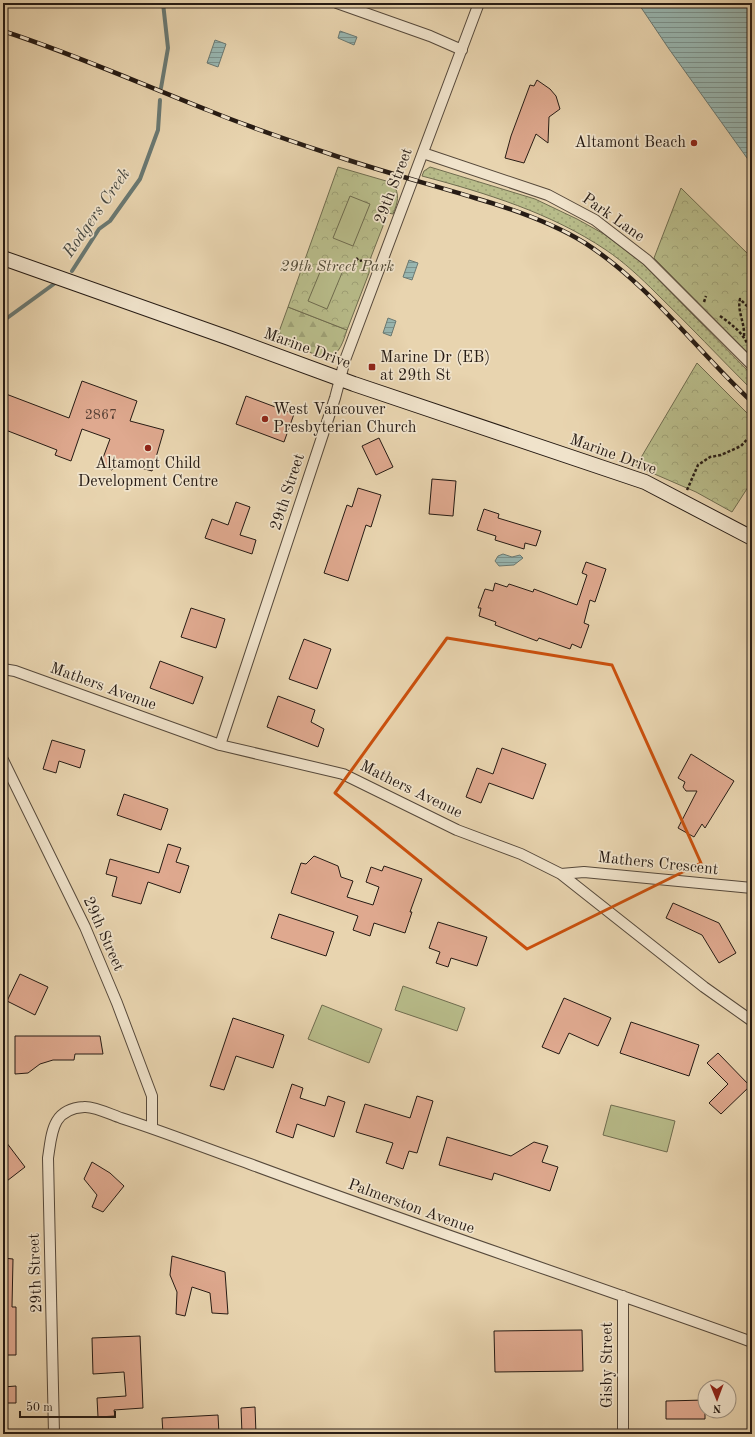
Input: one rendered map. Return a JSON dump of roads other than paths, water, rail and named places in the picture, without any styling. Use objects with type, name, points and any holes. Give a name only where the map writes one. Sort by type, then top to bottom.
[{"type":"main road","name":"Marine Drive","points":[[3,258],[340,379],[645,482],[752,538]]},
{"type":"street","points":[[337,3],[430,36],[462,50]]},
{"type":"street","name":"29th Street","points":[[220,745],[335,398],[350,345],[479,3]]},
{"type":"street","name":"Park Lane","points":[[422,153],[548,195],[595,220],[647,260],[752,365]]},
{"type":"street","name":"Mathers Avenue","points":[[3,669],[15,671],[220,745],[343,774],[457,830],[521,854],[561,874],[704,987],[752,1021]]},
{"type":"street","name":"29th Street","points":[[3,760],[85,927],[117,1003],[152,1096],[152,1128]]},
{"type":"street","name":"Mathers Crescent","points":[[561,874],[584,872],[752,888]]},
{"type":"street","name":"Palmerston Avenue","points":[[61,1114],[74,1108],[87,1106],[152,1128],[363,1206],[752,1342]]},
{"type":"street","name":"29th Street","points":[[54,1434],[48,1158],[52,1134],[61,1114]]},
{"type":"street","name":"Gisby Street","points":[[623,1296],[623,1434]]},
{"type":"water","points":[[638,3],[752,3],[752,165],[669,49]]},
{"type":"water","points":[[340,31],[357,37],[354,45],[338,38]]},
{"type":"water","points":[[215,40],[226,44],[218,67],[207,63]]},
{"type":"water","points":[[409,260],[418,263],[412,280],[403,277]]},
{"type":"water","points":[[388,318],[396,321],[391,336],[383,333]]},
{"type":"water","points":[[503,554],[512,557],[520,555],[523,558],[514,565],[499,566],[495,561],[498,556]]},
{"type":"waterway","name":"Rodgers Creek","points":[[161,88],[168,48],[163,3]]},
{"type":"waterway","name":"Rodgers Creek","points":[[72,271],[99,229],[110,221],[140,179],[158,130],[160,100]]},
{"type":"waterway","name":"Rodgers Creek","points":[[3,321],[58,281]]},
{"type":"railway","points":[[3,31],[82,59],[268,133],[364,165],[503,207],[532,217],[572,235],[609,260],[631,278],[752,402]]},
{"type":"place","name":"Altamont Beach","points":[[694,143]]},
{"type":"place","name":"Marine Dr (EB) at 29th St","points":[[372,367]]},
{"type":"place","name":"West Vancouver Presbyterian Church","points":[[265,419]]},
{"type":"place","name":"Altamont Child Development Centre","points":[[148,448]]},
{"type":"park label","name":"29th Street Park","points":[[337,267]]}]
